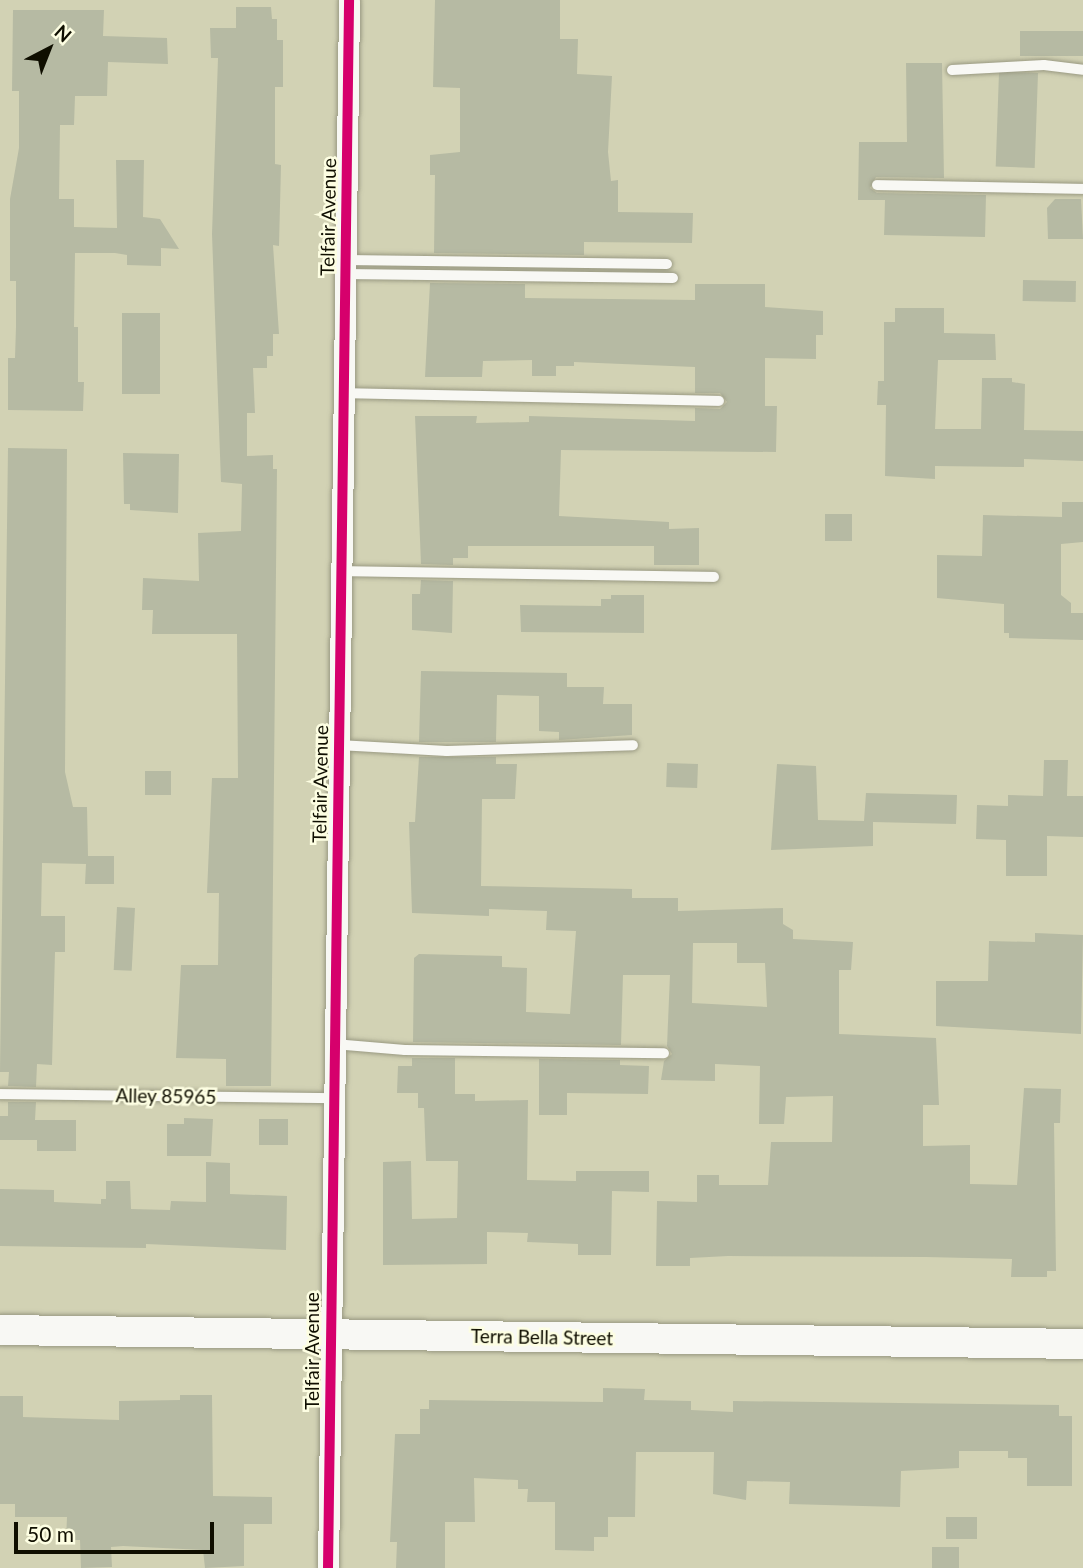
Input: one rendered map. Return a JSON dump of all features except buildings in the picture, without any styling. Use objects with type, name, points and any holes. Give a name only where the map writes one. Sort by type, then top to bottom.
[{"type":"main road","name":"Terra Bella Street","points":[[0,1330],[1083,1344]]},
{"type":"street","name":"Telfair Avenue","points":[[328,1568],[332,1098],[349,0]]},
{"type":"lane","points":[[952,70],[1044,65],[1083,70]]},
{"type":"lane","points":[[877,185],[1083,189]]},
{"type":"lane","points":[[345,267],[667,264]]},
{"type":"lane","points":[[345,267],[673,278]]},
{"type":"lane","points":[[343,393],[719,401]]},
{"type":"lane","points":[[340,571],[714,577]]},
{"type":"lane","points":[[338,745],[447,751],[633,745]]},
{"type":"lane","points":[[334,1044],[405,1050],[664,1054]]},
{"type":"lane","name":"Alley 85965","points":[[0,1094],[332,1098]]},
{"type":"cycle path","points":[[328,1568],[349,0]]}]
